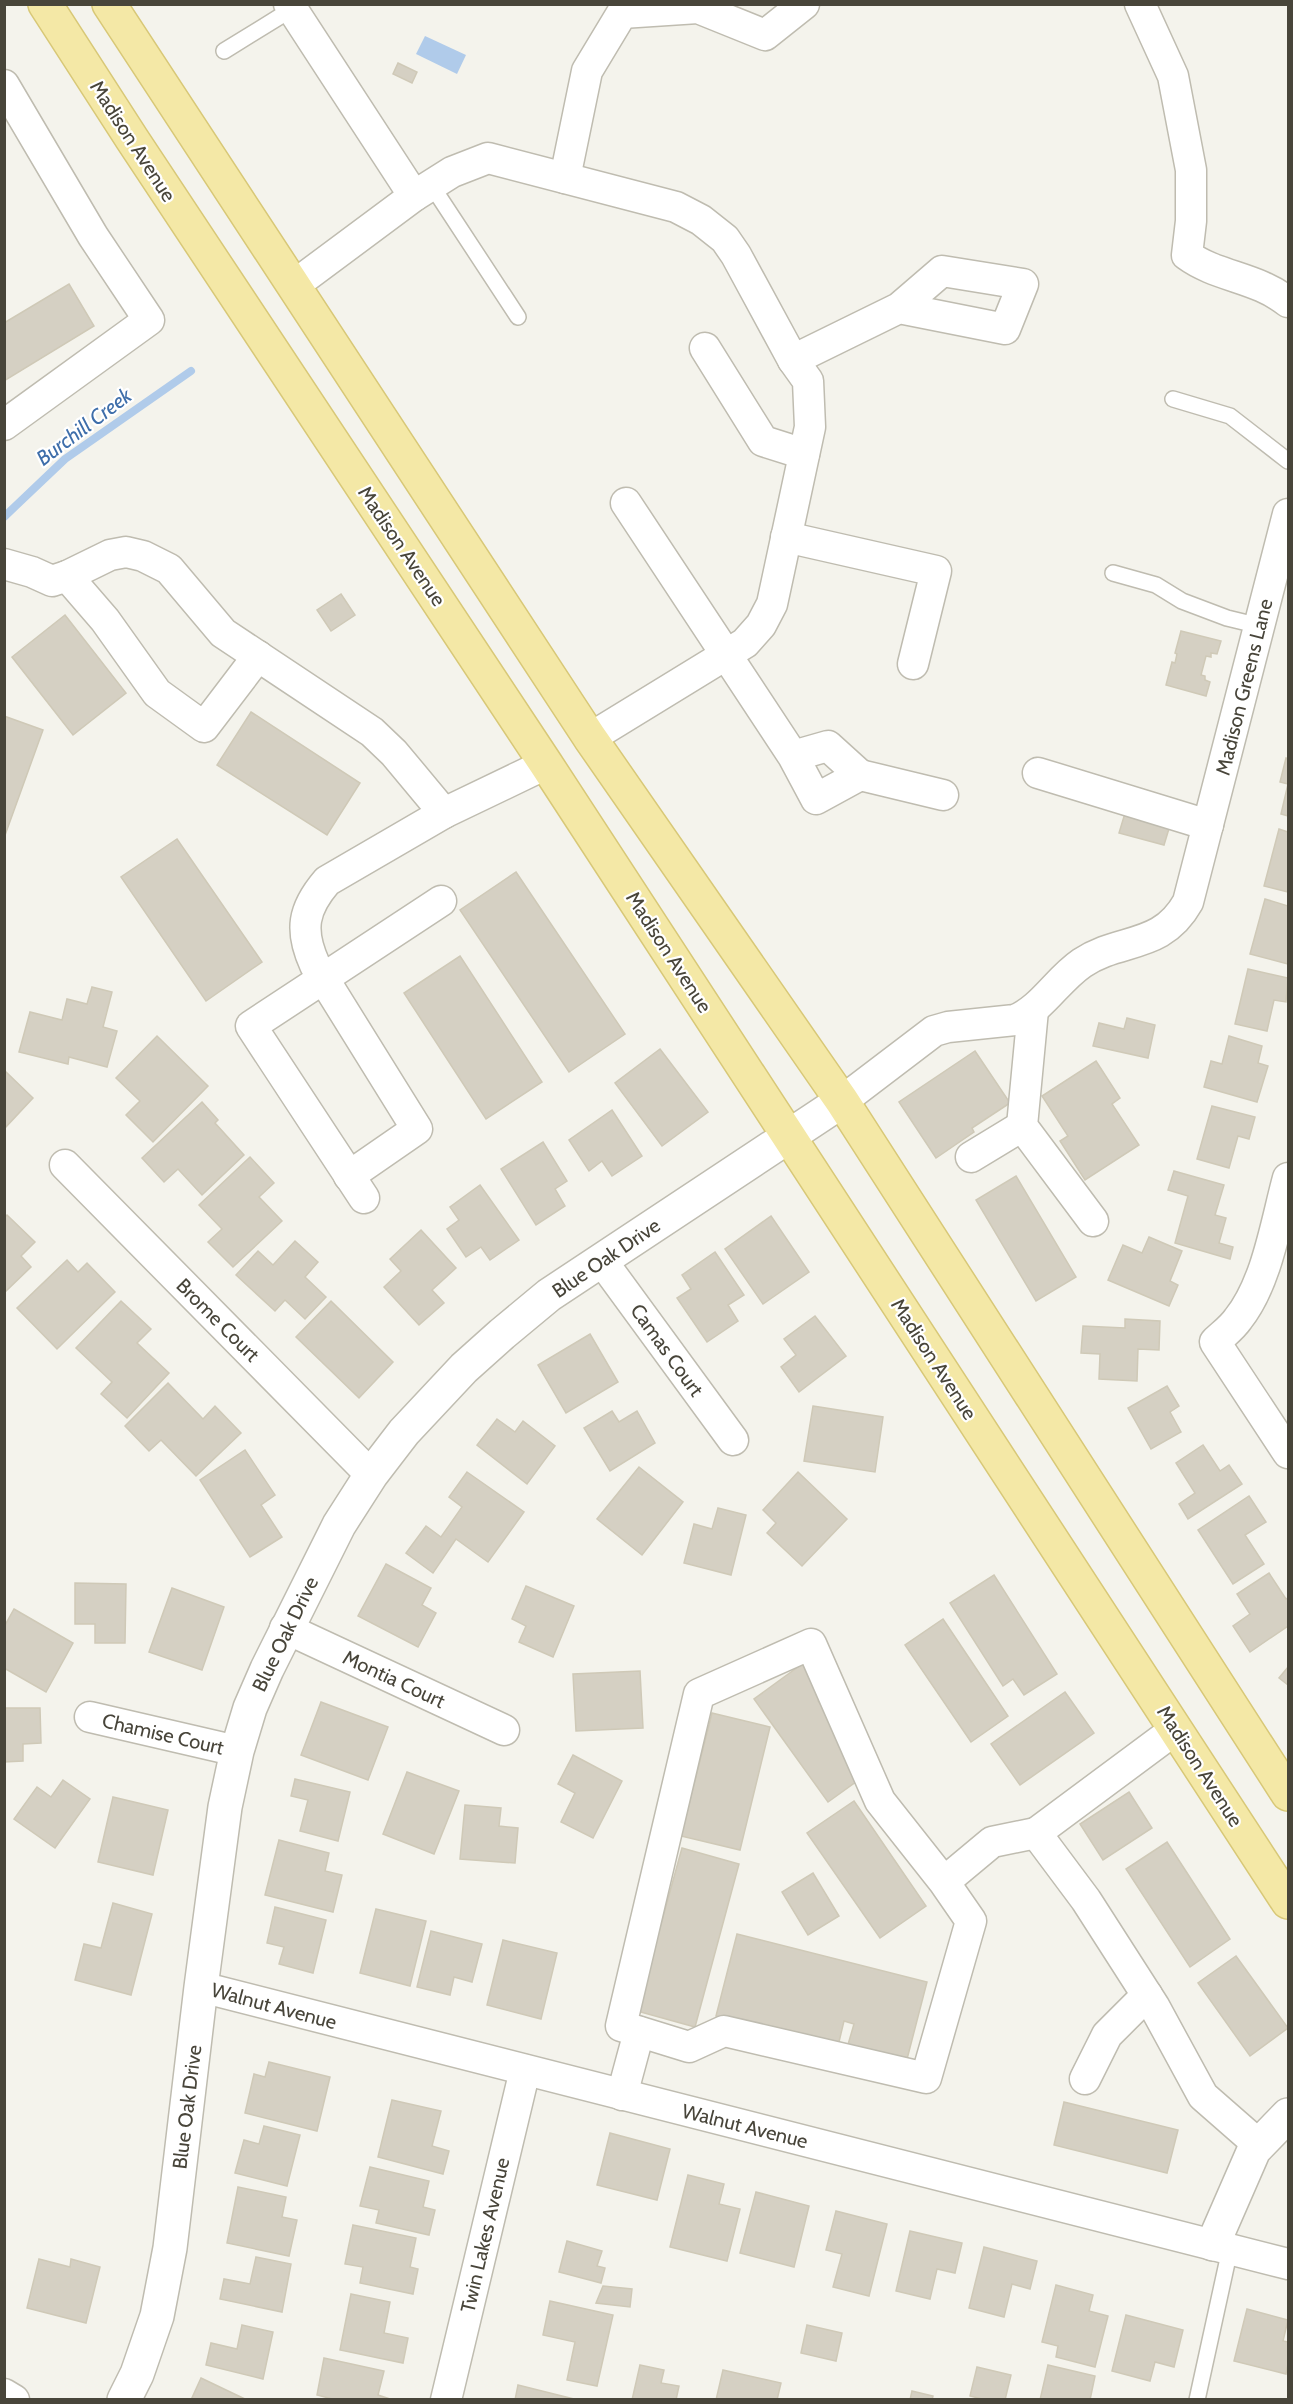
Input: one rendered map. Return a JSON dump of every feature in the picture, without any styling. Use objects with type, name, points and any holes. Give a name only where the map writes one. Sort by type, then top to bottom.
[{"type":"main road","name":"Madison Avenue","points":[[45,4],[138,149],[546,764],[1288,1902]]},
{"type":"main road","points":[[109,4],[590,738],[842,1101],[1288,1794]]},
{"type":"street","points":[[565,178],[587,71],[622,13],[699,6],[765,35],[804,4]]},
{"type":"street","points":[[1140,4],[1173,76],[1191,170],[1191,221],[1187,255],[1200,265],[1260,285],[1288,302]]},
{"type":"street","points":[[290,7],[423,191]]},
{"type":"street","points":[[4,85],[93,236],[149,320],[4,425]]},
{"type":"street","points":[[293,285],[452,172],[488,158],[676,207],[701,220],[717,232],[736,255],[793,360],[808,381],[810,427],[772,604],[761,625],[745,643],[590,738]]},
{"type":"street","points":[[793,360],[899,308]]},
{"type":"street","points":[[705,348],[764,441],[804,454]]},
{"type":"street","points":[[626,503],[793,756],[816,799],[860,775]]},
{"type":"street","name":"Madison Greens Lane","points":[[1033,1010],[1062,978],[1083,962],[1112,949],[1150,938],[1171,926],[1179,918],[1188,902],[1288,514]]},
{"type":"street","points":[[786,537],[936,571],[913,664]]},
{"type":"street","points":[[4,564],[32,572],[52,581],[110,555],[126,552],[143,556],[169,569],[223,633],[372,732],[394,753],[444,813]]},
{"type":"street","points":[[67,576],[105,620],[158,693],[204,727],[258,656]]},
{"type":"street","points":[[793,756],[828,746],[860,775],[943,795]]},
{"type":"street","points":[[441,901],[324,978],[251,1026],[356,1187],[417,1129],[324,978],[308,949],[304,933],[306,913],[314,896],[327,881],[444,813],[546,764]]},
{"type":"street","points":[[1038,773],[1208,825]]},
{"type":"street","points":[[842,1101],[934,1031],[948,1027],[1015,1020],[1033,1010]]},
{"type":"street","points":[[1033,1010],[1022,1126],[1093,1221]]},
{"type":"street","name":"Blue Oak Drive","points":[[124,2400],[137,2374],[157,2316],[170,2248],[225,1807],[237,1751],[250,1708],[285,1628],[339,1525],[371,1475],[404,1432],[464,1368],[549,1295],[842,1101]]},
{"type":"street","points":[[971,1157],[1022,1126]]},
{"type":"street","name":"Brome Court","points":[[65,1164],[371,1475]]},
{"type":"street","points":[[1288,1178],[1266,1258],[1252,1296],[1238,1320],[1215,1342],[1288,1453]]},
{"type":"street","name":"Camas Court","points":[[602,1261],[733,1440]]},
{"type":"street","name":"Montia Court","points":[[285,1628],[504,1730]]},
{"type":"street","points":[[811,1644],[879,1801],[944,1882],[972,1921],[926,2078],[724,2031],[689,2047],[621,2026],[699,1694],[811,1644]]},
{"type":"street","name":"Chamise Court","points":[[90,1717],[237,1751]]},
{"type":"street","points":[[944,1882],[992,1842],[1036,1833],[1176,1729]]},
{"type":"street","points":[[1036,1833],[1086,1900],[1147,1995],[1203,2096],[1259,2145]]},
{"type":"street","name":"Walnut Avenue","points":[[201,1987],[1288,2264]]},
{"type":"street","points":[[1085,2079],[1107,2035],[1147,1995]]},
{"type":"street","points":[[622,2095],[639,2032]]},
{"type":"street","name":"Twin Lakes Avenue","points":[[446,2400],[525,2070]]},
{"type":"street","points":[[1222,2246],[1254,2150],[1287,2121]]},
{"type":"street","points":[[4,2394],[14,2400]]},
{"type":"lane","points":[[224,51],[290,7]]},
{"type":"lane","points":[[423,191],[518,317]]},
{"type":"lane","points":[[1173,399],[1230,416],[1288,461]]},
{"type":"lane","points":[[1113,573],[1156,585],[1182,601],[1227,618],[1260,626]]},
{"type":"lane","points":[[1197,2400],[1222,2246]]},
{"type":"water","points":[[425,36],[466,55],[457,74],[416,54]]},
{"type":"building","points":[[398,63],[417,72],[412,83],[393,74]]},
{"type":"building","points":[[69,284],[94,326],[4,381],[4,323]]},
{"type":"building","points":[[341,594],[355,615],[331,631],[317,610]]},
{"type":"building","points":[[65,615],[126,693],[73,735],[12,657]]},
{"type":"building","points":[[1181,631],[1221,641],[1217,654],[1211,653],[1211,657],[1206,656],[1201,675],[1210,682],[1206,696],[1166,685],[1172,662],[1175,663],[1177,654],[1175,653]]},
{"type":"building","points":[[251,712],[360,783],[327,835],[217,765]]},
{"type":"building","points":[[4,716],[43,730],[4,838]]},
{"type":"building","points":[[1286,758],[1288,759],[1288,784],[1280,782]]},
{"type":"building","points":[[1288,784],[1288,816],[1281,814]]},
{"type":"building","points":[[1126,810],[1171,822],[1164,845],[1119,833]]},
{"type":"building","points":[[1279,829],[1288,832],[1288,892],[1264,886]]},
{"type":"building","points":[[177,839],[262,962],[206,1001],[121,877]]},
{"type":"building","points":[[516,872],[625,1034],[569,1072],[460,910]]},
{"type":"building","points":[[1265,899],[1288,906],[1288,964],[1250,954]]},
{"type":"building","points":[[460,956],[542,1082],[486,1119],[404,993]]},
{"type":"building","points":[[1248,969],[1288,978],[1286,1002],[1274,1000],[1267,1031],[1235,1024]]},
{"type":"building","points":[[92,987],[112,992],[103,1027],[117,1031],[107,1067],[69,1057],[68,1064],[19,1052],[30,1012],[62,1020],[67,999],[87,1004]]},
{"type":"building","points":[[1127,1018],[1155,1025],[1148,1058],[1093,1046],[1099,1023],[1124,1029]]},
{"type":"building","points":[[157,1036],[208,1086],[153,1142],[126,1115],[140,1101],[116,1078]]},
{"type":"building","points":[[1229,1036],[1262,1046],[1258,1063],[1268,1066],[1257,1102],[1204,1087],[1211,1061],[1222,1064]]},
{"type":"building","points":[[660,1049],[708,1112],[662,1146],[615,1083]]},
{"type":"building","points":[[975,1051],[1010,1103],[972,1128],[974,1132],[936,1158],[899,1102]]},
{"type":"building","points":[[1096,1061],[1120,1098],[1112,1104],[1139,1145],[1085,1180],[1060,1141],[1068,1136],[1042,1096]]},
{"type":"building","points":[[4,1070],[33,1098],[4,1129]]},
{"type":"building","points":[[202,1102],[218,1120],[215,1123],[244,1155],[202,1195],[178,1169],[164,1182],[142,1158]]},
{"type":"building","points":[[1212,1106],[1255,1117],[1249,1139],[1238,1136],[1229,1168],[1197,1159]]},
{"type":"building","points":[[612,1110],[642,1156],[612,1176],[602,1161],[589,1171],[569,1140]]},
{"type":"building","points":[[543,1142],[567,1181],[555,1189],[565,1206],[536,1225],[501,1169]]},
{"type":"building","points":[[250,1157],[274,1183],[259,1197],[282,1221],[233,1267],[208,1242],[222,1229],[199,1205]]},
{"type":"building","points":[[1174,1171],[1224,1185],[1215,1215],[1226,1218],[1219,1243],[1233,1247],[1230,1259],[1175,1243],[1188,1196],[1168,1190]]},
{"type":"building","points":[[1016,1176],[1076,1277],[1036,1301],[976,1200]]},
{"type":"building","points":[[480,1185],[519,1240],[490,1260],[481,1247],[466,1257],[447,1229],[459,1220],[450,1207]]},
{"type":"building","points":[[7,1215],[35,1242],[21,1256],[31,1267],[4,1293],[4,1218]]},
{"type":"building","points":[[771,1216],[809,1272],[763,1304],[725,1249]]},
{"type":"building","points":[[421,1230],[456,1268],[432,1290],[444,1303],[419,1325],[384,1287],[401,1271],[390,1259]]},
{"type":"building","points":[[1149,1237],[1182,1251],[1170,1281],[1178,1285],[1169,1306],[1108,1280],[1123,1245],[1142,1253]]},
{"type":"building","points":[[295,1241],[318,1262],[305,1277],[326,1297],[305,1319],[285,1300],[275,1311],[236,1275],[258,1251],[273,1265]]},
{"type":"building","points":[[715,1252],[744,1295],[728,1305],[738,1321],[707,1342],[677,1298],[691,1289],[682,1275]]},
{"type":"building","points":[[67,1260],[78,1272],[87,1263],[115,1292],[57,1349],[17,1308]]},
{"type":"building","points":[[121,1301],[151,1329],[137,1343],[169,1373],[127,1418],[101,1394],[112,1382],[76,1348]]},
{"type":"building","points":[[331,1301],[393,1362],[359,1398],[296,1337]]},
{"type":"building","points":[[815,1316],[846,1356],[799,1392],[781,1367],[796,1355],[784,1339]]},
{"type":"building","points":[[1125,1319],[1160,1321],[1159,1350],[1138,1349],[1137,1381],[1099,1379],[1100,1354],[1081,1353],[1083,1326],[1125,1328]]},
{"type":"building","points":[[590,1334],[618,1382],[566,1413],[538,1365]]},
{"type":"building","points":[[168,1383],[203,1419],[215,1406],[241,1433],[196,1476],[161,1440],[149,1451],[125,1426]]},
{"type":"building","points":[[1167,1386],[1179,1406],[1170,1412],[1181,1432],[1151,1449],[1128,1408]]},
{"type":"building","points":[[813,1406],[883,1417],[875,1472],[804,1461]]},
{"type":"building","points":[[612,1411],[619,1422],[637,1411],[655,1443],[610,1471],[584,1428]]},
{"type":"building","points":[[497,1419],[515,1432],[523,1421],[555,1446],[527,1484],[477,1445]]},
{"type":"building","points":[[1203,1445],[1220,1471],[1229,1465],[1242,1484],[1188,1519],[1179,1504],[1195,1493],[1176,1463]]},
{"type":"building","points":[[245,1450],[275,1495],[261,1505],[282,1537],[250,1557],[200,1480]]},
{"type":"building","points":[[639,1467],[683,1502],[642,1555],[597,1519]]},
{"type":"building","points":[[467,1472],[524,1512],[488,1562],[456,1539],[433,1573],[406,1553],[426,1526],[441,1537],[462,1507],[449,1497]]},
{"type":"building","points":[[798,1472],[847,1519],[802,1566],[767,1533],[776,1523],[763,1510]]},
{"type":"building","points":[[1249,1496],[1266,1522],[1245,1535],[1264,1564],[1233,1584],[1198,1530]]},
{"type":"building","points":[[718,1508],[746,1515],[731,1575],[684,1563],[694,1524],[712,1529]]},
{"type":"building","points":[[386,1564],[431,1588],[422,1605],[436,1613],[418,1647],[358,1616]]},
{"type":"building","points":[[1269,1573],[1286,1599],[1288,1598],[1288,1626],[1250,1652],[1233,1626],[1250,1614],[1237,1594]]},
{"type":"building","points":[[994,1575],[1057,1674],[1024,1695],[1013,1679],[1003,1686],[950,1603]]},
{"type":"building","points":[[75,1583],[126,1584],[125,1643],[95,1643],[95,1624],[75,1624]]},
{"type":"building","points":[[526,1586],[574,1606],[553,1657],[519,1642],[526,1626],[512,1619]]},
{"type":"building","points":[[172,1588],[224,1607],[202,1670],[149,1652]]},
{"type":"building","points":[[14,1609],[73,1643],[46,1692],[4,1668],[4,1627]]},
{"type":"building","points":[[943,1619],[1008,1716],[971,1742],[905,1645]]},
{"type":"building","points":[[802,1664],[826,1695],[818,1701],[848,1742],[867,1774],[828,1802],[754,1699]]},
{"type":"building","points":[[1288,1667],[1288,1685],[1279,1678]]},
{"type":"building","points":[[640,1671],[643,1728],[576,1731],[573,1674]]},
{"type":"building","points":[[1065,1692],[1094,1733],[1020,1785],[991,1744]]},
{"type":"building","points":[[321,1702],[388,1727],[368,1780],[301,1755]]},
{"type":"building","points":[[4,1708],[40,1708],[41,1743],[23,1744],[23,1761],[4,1762]]},
{"type":"building","points":[[712,1713],[770,1727],[740,1850],[681,1836]]},
{"type":"building","points":[[573,1755],[622,1781],[593,1838],[561,1822],[575,1793],[558,1784]]},
{"type":"building","points":[[407,1772],[459,1791],[434,1854],[383,1834]]},
{"type":"building","points":[[295,1779],[350,1792],[338,1841],[300,1831],[308,1800],[291,1796]]},
{"type":"building","points":[[63,1780],[90,1799],[55,1848],[14,1819],[37,1787],[51,1797]]},
{"type":"building","points":[[1129,1792],[1152,1828],[1103,1860],[1080,1824]]},
{"type":"building","points":[[113,1797],[168,1810],[153,1875],[98,1862]]},
{"type":"building","points":[[854,1801],[926,1906],[880,1938],[807,1833]]},
{"type":"building","points":[[465,1805],[501,1808],[499,1826],[518,1828],[515,1863],[460,1859]]},
{"type":"building","points":[[279,1840],[329,1853],[325,1871],[342,1875],[333,1912],[265,1895]]},
{"type":"building","points":[[1167,1842],[1230,1939],[1190,1967],[1126,1869]]},
{"type":"building","points":[[682,1848],[739,1864],[695,2027],[637,2011]]},
{"type":"building","points":[[813,1873],[839,1916],[808,1935],[782,1892]]},
{"type":"building","points":[[113,1903],[152,1914],[131,1995],[75,1980],[84,1944],[101,1948]]},
{"type":"building","points":[[275,1907],[326,1920],[313,1973],[279,1964],[284,1947],[267,1943]]},
{"type":"building","points":[[376,1909],[426,1921],[410,1986],[360,1973]]},
{"type":"building","points":[[431,1931],[482,1944],[472,1982],[454,1977],[450,1995],[417,1987]]},
{"type":"building","points":[[737,1934],[927,1982],[906,2063],[847,2048],[854,2024],[844,2021],[838,2046],[716,2016]]},
{"type":"building","points":[[503,1940],[557,1953],[541,2019],[487,2005]]},
{"type":"building","points":[[1236,1956],[1288,2028],[1250,2056],[1198,1983]]},
{"type":"building","points":[[269,2062],[330,2077],[317,2131],[245,2113],[254,2074],[265,2077]]},
{"type":"building","points":[[392,2100],[441,2111],[432,2146],[449,2151],[443,2174],[378,2157]]},
{"type":"building","points":[[1064,2102],[1178,2130],[1167,2173],[1054,2145]]},
{"type":"building","points":[[264,2126],[300,2135],[287,2186],[235,2173],[244,2140],[259,2144]]},
{"type":"building","points":[[610,2133],[670,2149],[657,2200],[597,2185]]},
{"type":"building","points":[[370,2167],[429,2181],[423,2207],[435,2210],[429,2235],[376,2223],[379,2210],[360,2206]]},
{"type":"building","points":[[688,2175],[724,2184],[719,2204],[740,2209],[727,2261],[670,2247]]},
{"type":"building","points":[[238,2187],[286,2197],[282,2217],[297,2220],[289,2256],[227,2243]]},
{"type":"building","points":[[756,2192],[809,2206],[794,2267],[740,2253]]},
{"type":"building","points":[[836,2211],[887,2224],[869,2296],[833,2287],[842,2254],[826,2250]]},
{"type":"building","points":[[353,2225],[416,2238],[410,2267],[418,2269],[413,2294],[360,2283],[363,2267],[345,2264]]},
{"type":"building","points":[[910,2231],[962,2243],[955,2273],[937,2269],[930,2299],[896,2291]]},
{"type":"building","points":[[567,2241],[602,2251],[597,2266],[605,2268],[601,2283],[559,2272]]},
{"type":"building","points":[[984,2247],[1037,2261],[1030,2289],[1012,2284],[1004,2317],[969,2308]]},
{"type":"building","points":[[256,2257],[291,2264],[282,2312],[220,2299],[224,2279],[250,2284]]},
{"type":"building","points":[[39,2259],[70,2267],[71,2259],[100,2267],[86,2323],[27,2308]]},
{"type":"building","points":[[1056,2285],[1093,2295],[1089,2311],[1108,2316],[1095,2367],[1056,2357],[1058,2346],[1042,2342]]},
{"type":"building","points":[[603,2286],[632,2289],[630,2307],[596,2303]]},
{"type":"building","points":[[351,2294],[390,2302],[384,2333],[408,2338],[403,2363],[340,2350]]},
{"type":"building","points":[[550,2301],[613,2315],[597,2386],[567,2380],[575,2342],[543,2335]]},
{"type":"building","points":[[1247,2309],[1288,2320],[1283,2341],[1288,2342],[1286,2374],[1234,2361]]},
{"type":"building","points":[[1126,2315],[1183,2330],[1174,2367],[1155,2362],[1150,2381],[1112,2371]]},
{"type":"building","points":[[242,2325],[273,2332],[263,2379],[206,2365],[211,2343],[237,2349]]},
{"type":"building","points":[[807,2325],[842,2333],[836,2361],[801,2353]]},
{"type":"building","points":[[324,2358],[384,2371],[378,2395],[393,2400],[336,2400],[317,2395]]},
{"type":"building","points":[[640,2365],[664,2370],[661,2383],[679,2386],[676,2400],[632,2400]]},
{"type":"building","points":[[1048,2365],[1095,2376],[1090,2400],[1040,2400]]},
{"type":"building","points":[[977,2367],[1011,2375],[1005,2400],[986,2400],[970,2396]]},
{"type":"building","points":[[723,2370],[781,2383],[777,2400],[716,2400]]},
{"type":"building","points":[[201,2378],[247,2400],[191,2400]]},
{"type":"building","points":[[518,2385],[578,2400],[515,2400]]},
{"type":"building","points":[[912,2391],[933,2396],[932,2400],[910,2400]]},
{"type":"waterway","name":"Burchill Creek","points":[[4,517],[65,459],[191,371]]}]
